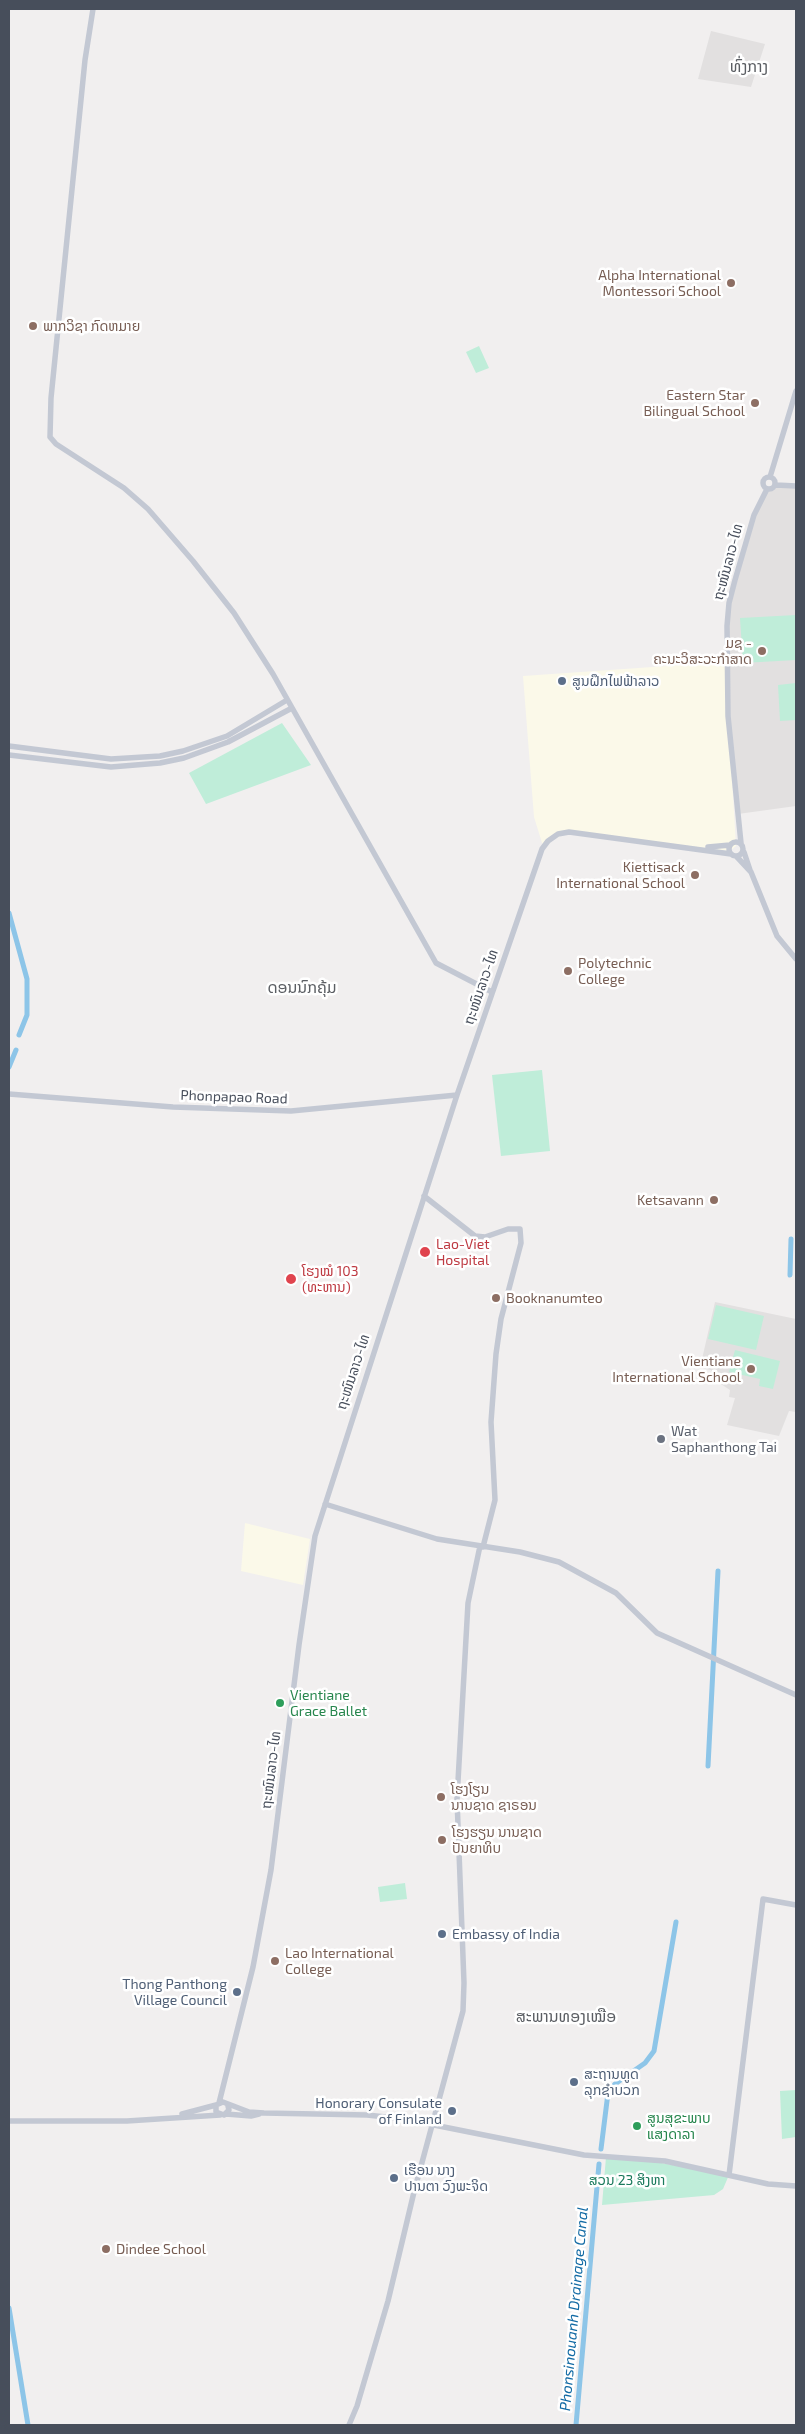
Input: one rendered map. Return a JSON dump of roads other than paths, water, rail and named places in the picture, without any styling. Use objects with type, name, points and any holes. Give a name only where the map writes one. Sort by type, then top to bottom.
[{"type":"street","points":[[93,9],[51,398],[50,436],[56,444],[124,488],[167,530],[234,613],[292,708],[436,963],[492,992]]},
{"type":"street","points":[[796,391],[770,477],[764,481],[767,489],[772,489],[776,485],[796,486]]},
{"type":"street","points":[[770,477],[774,479],[776,485]]},
{"type":"street","name":"ຖະໜົນລາວ-ໄທ","points":[[701,848],[735,844],[737,825],[728,716],[726,660],[728,610],[754,514],[767,489]]},
{"type":"street","points":[[9,746],[110,759],[160,756],[183,751],[227,736],[287,700]]},
{"type":"street","points":[[9,755],[56,759],[111,767],[160,763],[184,758],[228,742],[292,708]]},
{"type":"street","name":"ຖະໜົນລາວ-ໄທ","points":[[218,2104],[226,2082],[253,1967],[271,1870],[311,1558],[325,1504],[457,1095],[527,892],[548,841],[558,834],[569,832],[701,848],[734,855]]},
{"type":"street","points":[[735,844],[744,852],[774,931],[796,959]]},
{"type":"street","points":[[734,855],[735,844]]},
{"type":"street","points":[[734,855],[744,852]]},
{"type":"street","points":[[734,855],[751,872]]},
{"type":"street","name":"Phonpapao Road","points":[[9,1094],[160,1106],[291,1111],[457,1095]]},
{"type":"street","points":[[349,2425],[357,2406],[388,2301],[414,2192],[434,2124],[463,2011],[464,1983],[457,1799],[468,1603],[495,1500],[491,1422],[496,1354],[501,1319],[521,1243],[520,1229],[508,1229],[485,1237],[475,1236],[424,1196]]},
{"type":"street","points":[[325,1504],[410,1532],[533,1555],[560,1562],[576,1569],[622,1598],[652,1630],[718,1662],[796,1695]]},
{"type":"street","points":[[729,2175],[763,1899],[796,1905]]},
{"type":"street","name":"ຖະໜົນລາວ-ໄທ","points":[[223,2114],[228,2105],[226,2082]]},
{"type":"street","points":[[166,2118],[218,2104],[264,2113],[367,2115],[434,2124],[595,2156],[664,2161],[768,2184],[796,2186]]},
{"type":"street","points":[[218,2104],[216,2110],[223,2114]]},
{"type":"street","points":[[9,2121],[127,2121],[223,2114],[251,2116],[264,2113]]},
{"type":"waterway","points":[[9,913],[27,979],[27,1015],[19,1035]]},
{"type":"waterway","points":[[9,1067],[16,1050]]},
{"type":"waterway","points":[[790,1275],[791,1239]]},
{"type":"waterway","points":[[708,1766],[718,1571]]},
{"type":"waterway","name":"Phonsinouanh Drainage Canal","points":[[601,2149],[608,2093],[615,2084],[645,2063],[654,2051],[676,1922]]},
{"type":"waterway","name":"Phonsinouanh Drainage Canal","points":[[576,2425],[599,2164]]},
{"type":"waterway","points":[[9,2308],[28,2425]]},
{"type":"place","name":"Alpha International Montessori School","points":[[731,283]]},
{"type":"place","name":"ພາກວິຊາ ກົດຫມາຍ","points":[[33,326]]},
{"type":"place","name":"Eastern Star Bilingual School","points":[[755,403]]},
{"type":"place","name":"ມຊ - ຄະນະວິສະວະກຳສາດ","points":[[762,651]]},
{"type":"place","name":"ສູນຝຶກໄຟຟ້າລາວ","points":[[562,681]]},
{"type":"place","name":"Kiettisack International School","points":[[695,875]]},
{"type":"place","name":"Polytechnic College","points":[[568,971]]},
{"type":"place","name":"Ketsavann","points":[[714,1200]]},
{"type":"place","name":"Lao-Viet Hospital","points":[[425,1252]]},
{"type":"place","name":"ໂຮງໝໍ 103 (ທະຫານ)","points":[[291,1279]]},
{"type":"place","name":"Booknanumteo","points":[[496,1298]]},
{"type":"place","name":"Vientiane International School","points":[[751,1369]]},
{"type":"place","name":"Wat Saphanthong Tai","points":[[661,1439]]},
{"type":"place","name":"Vientiane Grace Ballet","points":[[280,1703]]},
{"type":"place","name":"ໂຮງໂຽນ ນານຊາດ ຊາຣອນ","points":[[441,1797]]},
{"type":"place","name":"ໂຮງຮຽນ ນານຊາດ ປັນຍາທິບ","points":[[442,1840]]},
{"type":"place","name":"Embassy of India","points":[[442,1934]]},
{"type":"place","name":"Lao International College","points":[[275,1961]]},
{"type":"place","name":"Thong Panthong Village Council","points":[[237,1992]]},
{"type":"place","name":"ສະຖານທູດ ລຸກຊຳບວກ","points":[[574,2082]]},
{"type":"place","name":"Honorary Consulate of Finland","points":[[452,2111]]},
{"type":"place","name":"ສູນສຸຂະພາບ ແສງດາລາ","points":[[637,2126]]},
{"type":"place","name":"ເຮືອນ ນາງ ປານຕາ ວົງພະຈິດ","points":[[394,2178]]},
{"type":"place","name":"Dindee School","points":[[106,2249]]},
{"type":"district","name":"ທົ່ງກາງ","points":[[749,67]]},
{"type":"district","name":"ດອນນົກຄຸ້ມ","points":[[302,988]]},
{"type":"district","name":"ສະພານທອງເໝືອ","points":[[566,2017]]},
{"type":"park label","name":"ສວນ 23 ສິງຫາ","points":[[627,2180]]}]
